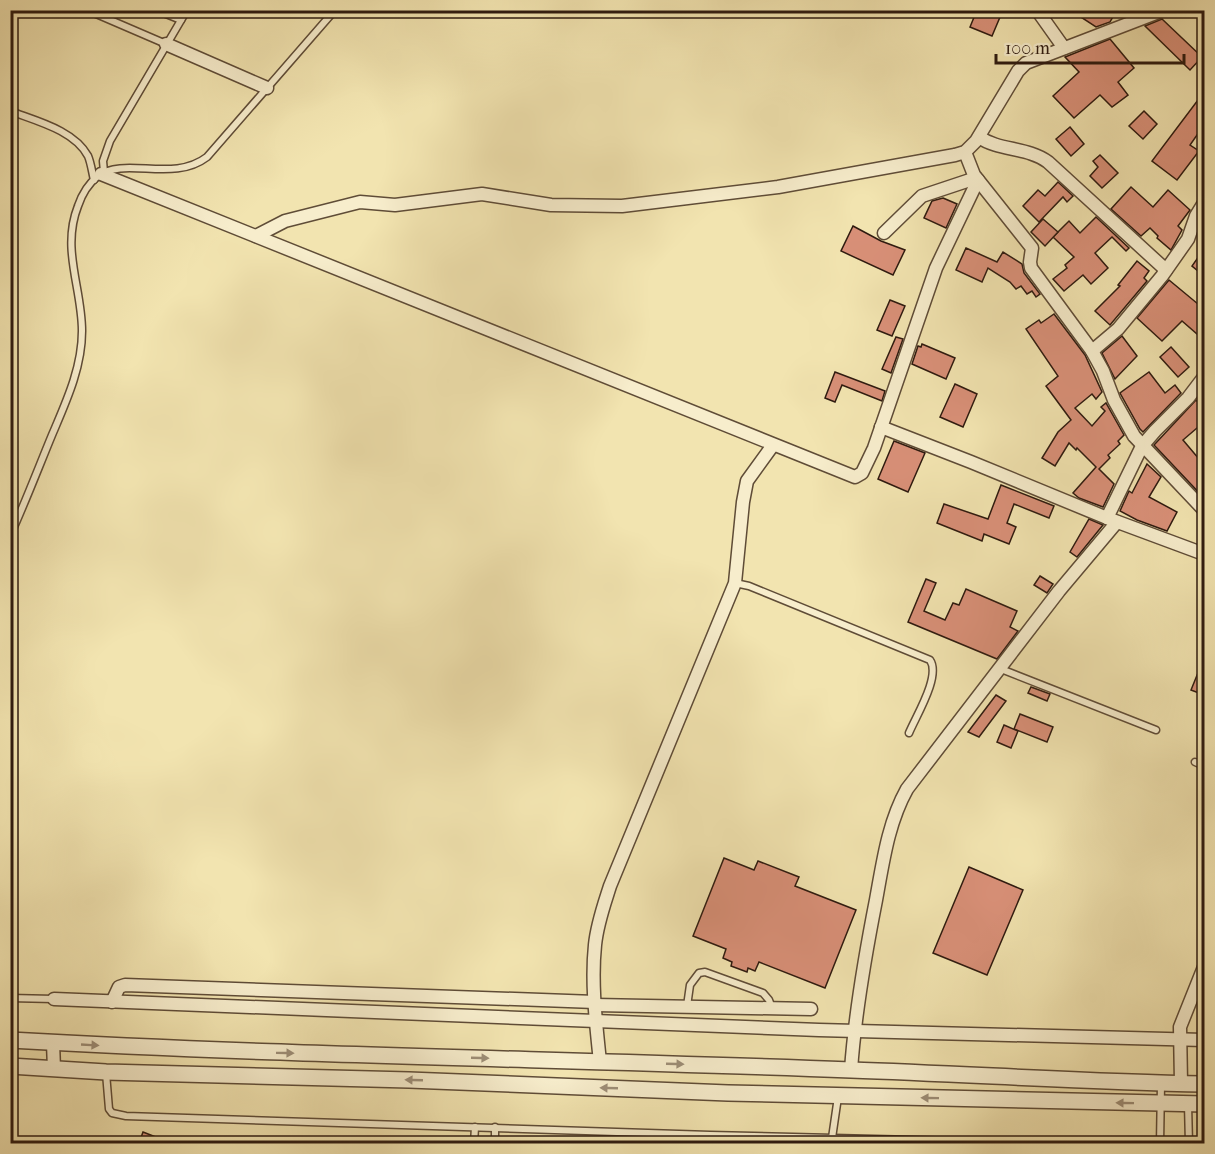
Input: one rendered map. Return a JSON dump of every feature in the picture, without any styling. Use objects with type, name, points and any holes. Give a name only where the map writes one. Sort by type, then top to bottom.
[{"type":"street","points":[[1037,10],[1064,48]]},
{"type":"street","points":[[256,236],[285,221],[360,202],[396,205],[482,194],[551,205],[622,206],[778,187],[965,152],[979,136],[1022,66],[1164,10]]},
{"type":"street","points":[[166,44],[267,88]]},
{"type":"street","points":[[979,136],[988,142],[1039,156],[1048,162],[1166,270]]},
{"type":"street","points":[[965,152],[977,179],[1029,244],[1032,252],[1030,262],[1032,268],[1092,351],[1103,371],[1114,400],[1142,446],[1204,510]]},
{"type":"street","points":[[100,175],[858,477],[865,468],[881,427],[936,268],[977,179]]},
{"type":"street","points":[[884,233],[922,196],[977,179]]},
{"type":"street","points":[[1092,351],[1130,316],[1166,270],[1188,239],[1196,216],[1204,203]]},
{"type":"street","points":[[851,1070],[853,1031],[870,928],[894,815],[907,789],[1001,669],[1112,520],[1142,446],[1181,406],[1204,377]]},
{"type":"street","points":[[881,427],[1112,520],[1204,554]]},
{"type":"street","points":[[600,1062],[595,1021],[595,945],[601,914],[610,886],[735,583],[747,481],[773,445]]},
{"type":"street","points":[[1181,1083],[1179,1039],[1182,1021],[1204,967]]},
{"type":"street","points":[[112,1002],[119,987],[125,985],[811,1009]]},
{"type":"street","points":[[54,999],[853,1031],[1204,1040]]},
{"type":"street","points":[[10,1040],[271,1053],[1204,1083]]},
{"type":"street","points":[[53,1043],[54,1069]]},
{"type":"street","points":[[10,1066],[106,1072],[409,1080],[838,1096],[1204,1104]]},
{"type":"lane","points":[[87,10],[166,44]]},
{"type":"lane","points":[[156,10],[181,20]]},
{"type":"lane","points":[[100,175],[110,141],[187,10]]},
{"type":"lane","points":[[10,536],[68,397],[78,365],[82,329],[70,246],[76,210],[82,194],[100,175],[121,169],[182,168],[199,163],[207,157],[335,10]]},
{"type":"lane","points":[[10,111],[72,138],[100,175]]},
{"type":"lane","points":[[735,583],[749,586],[930,660],[934,669],[931,684],[909,733]]},
{"type":"lane","points":[[1001,669],[1156,730]]},
{"type":"lane","points":[[1195,762],[1204,766]]},
{"type":"lane","points":[[687,1006],[690,985],[699,973],[705,972],[763,993],[770,1000],[772,1008]]},
{"type":"lane","points":[[10,998],[54,999]]},
{"type":"lane","points":[[106,1072],[109,1109],[117,1115],[710,1135],[1074,1143]]},
{"type":"lane","points":[[1160,1143],[1161,1083]]},
{"type":"lane","points":[[832,1138],[838,1096]]},
{"type":"lane","points":[[1188,1104],[1189,1143]]},
{"type":"lane","points":[[474,1143],[475,1126]]},
{"type":"lane","points":[[495,1127],[495,1143]]},
{"type":"lane","points":[[710,1135],[710,1143]]},
{"type":"building","points":[[977,10],[1003,10],[992,36],[970,27]]},
{"type":"building","points":[[1070,10],[1117,10],[1110,22],[1096,27]]},
{"type":"building","points":[[1162,19],[1202,57],[1190,70],[1145,26]]},
{"type":"building","points":[[1110,39],[1134,68],[1118,82],[1128,95],[1112,107],[1100,95],[1074,118],[1053,96],[1079,72],[1065,57]]},
{"type":"building","points":[[1204,92],[1204,125],[1190,145],[1199,151],[1177,180],[1152,161]]},
{"type":"building","points":[[1144,111],[1157,124],[1143,139],[1129,126]]},
{"type":"building","points":[[1070,127],[1084,144],[1071,156],[1056,139]]},
{"type":"building","points":[[1100,155],[1118,173],[1102,188],[1090,176],[1098,167],[1093,161]]},
{"type":"building","points":[[1058,182],[1073,196],[1067,202],[1063,197],[1039,222],[1023,206],[1038,190],[1045,196]]},
{"type":"building","points":[[1131,187],[1153,207],[1168,190],[1190,210],[1178,226],[1182,230],[1171,250],[1157,238],[1158,236],[1150,228],[1141,236],[1111,209]]},
{"type":"building","points":[[943,198],[957,204],[946,228],[924,218],[932,201]]},
{"type":"building","points":[[1096,217],[1129,248],[1126,251],[1112,237],[1095,253],[1108,268],[1091,284],[1083,275],[1064,291],[1053,279],[1067,268],[1065,265],[1074,257],[1053,237],[1069,221],[1080,233]]},
{"type":"building","points":[[1043,219],[1058,232],[1045,246],[1031,232]]},
{"type":"building","points":[[853,226],[881,241],[905,250],[893,275],[841,251]]},
{"type":"building","points":[[966,248],[997,262],[1003,252],[1022,264],[1024,273],[1040,294],[1036,297],[1032,291],[1027,294],[1021,286],[1016,289],[1010,282],[988,268],[982,282],[956,270]]},
{"type":"building","points":[[1204,249],[1204,276],[1192,266]]},
{"type":"building","points":[[1137,261],[1149,271],[1144,278],[1147,281],[1110,325],[1095,311],[1120,286],[1118,285]]},
{"type":"building","points":[[1169,280],[1204,309],[1204,340],[1182,321],[1162,341],[1137,318]]},
{"type":"building","points":[[890,300],[905,306],[892,336],[877,330]]},
{"type":"building","points":[[1054,314],[1085,355],[1102,392],[1096,399],[1092,394],[1075,408],[1092,426],[1105,411],[1101,407],[1106,403],[1124,435],[1118,441],[1120,444],[1108,455],[1110,458],[1099,469],[1114,484],[1103,507],[1079,498],[1073,493],[1096,467],[1077,448],[1076,450],[1069,443],[1055,466],[1042,458],[1058,432],[1071,420],[1046,386],[1058,376],[1026,329]]},
{"type":"building","points":[[1122,336],[1137,356],[1115,379],[1102,353]]},
{"type":"building","points":[[896,337],[903,339],[891,373],[882,369]]},
{"type":"building","points":[[922,344],[955,358],[946,379],[912,364],[918,346],[921,347]]},
{"type":"building","points":[[1171,347],[1189,367],[1178,377],[1160,357]]},
{"type":"building","points":[[835,372],[885,391],[882,401],[842,385],[835,402],[825,398]]},
{"type":"building","points":[[1149,372],[1165,393],[1175,385],[1181,393],[1143,432],[1120,393]]},
{"type":"building","points":[[955,384],[977,394],[963,427],[940,417]]},
{"type":"building","points":[[1196,400],[1204,409],[1204,422],[1183,440],[1199,459],[1204,455],[1204,498],[1154,445]]},
{"type":"building","points":[[894,441],[925,453],[908,492],[878,479]]},
{"type":"building","points":[[1147,464],[1161,477],[1149,497],[1177,512],[1167,531],[1120,511],[1129,491],[1132,493]]},
{"type":"building","points":[[1001,485],[1054,506],[1049,518],[1014,504],[1007,523],[1016,527],[1009,544],[984,534],[982,541],[937,523],[944,504],[988,519]]},
{"type":"building","points":[[1089,519],[1103,525],[1077,557],[1070,552]]},
{"type":"building","points":[[1040,576],[1053,584],[1047,593],[1034,585]]},
{"type":"building","points":[[926,579],[936,583],[924,611],[945,620],[953,603],[959,605],[966,589],[1017,611],[1010,627],[1018,631],[997,659],[908,622]]},
{"type":"building","points":[[1204,658],[1204,695],[1191,690]]},
{"type":"building","points":[[1031,687],[1050,694],[1047,701],[1028,693]]},
{"type":"building","points":[[996,695],[1006,701],[979,737],[968,732]]},
{"type":"building","points":[[1020,714],[1053,727],[1047,742],[1014,729]]},
{"type":"building","points":[[1004,725],[1018,731],[1011,748],[997,742]]},
{"type":"building","points":[[724,858],[754,870],[758,861],[799,877],[795,886],[856,910],[825,988],[759,962],[755,971],[748,968],[747,972],[731,966],[732,962],[723,958],[726,949],[693,936]]},
{"type":"building","points":[[969,867],[1023,890],[987,975],[933,953]]},
{"type":"building","points":[[143,1132],[171,1143],[139,1143]]}]
